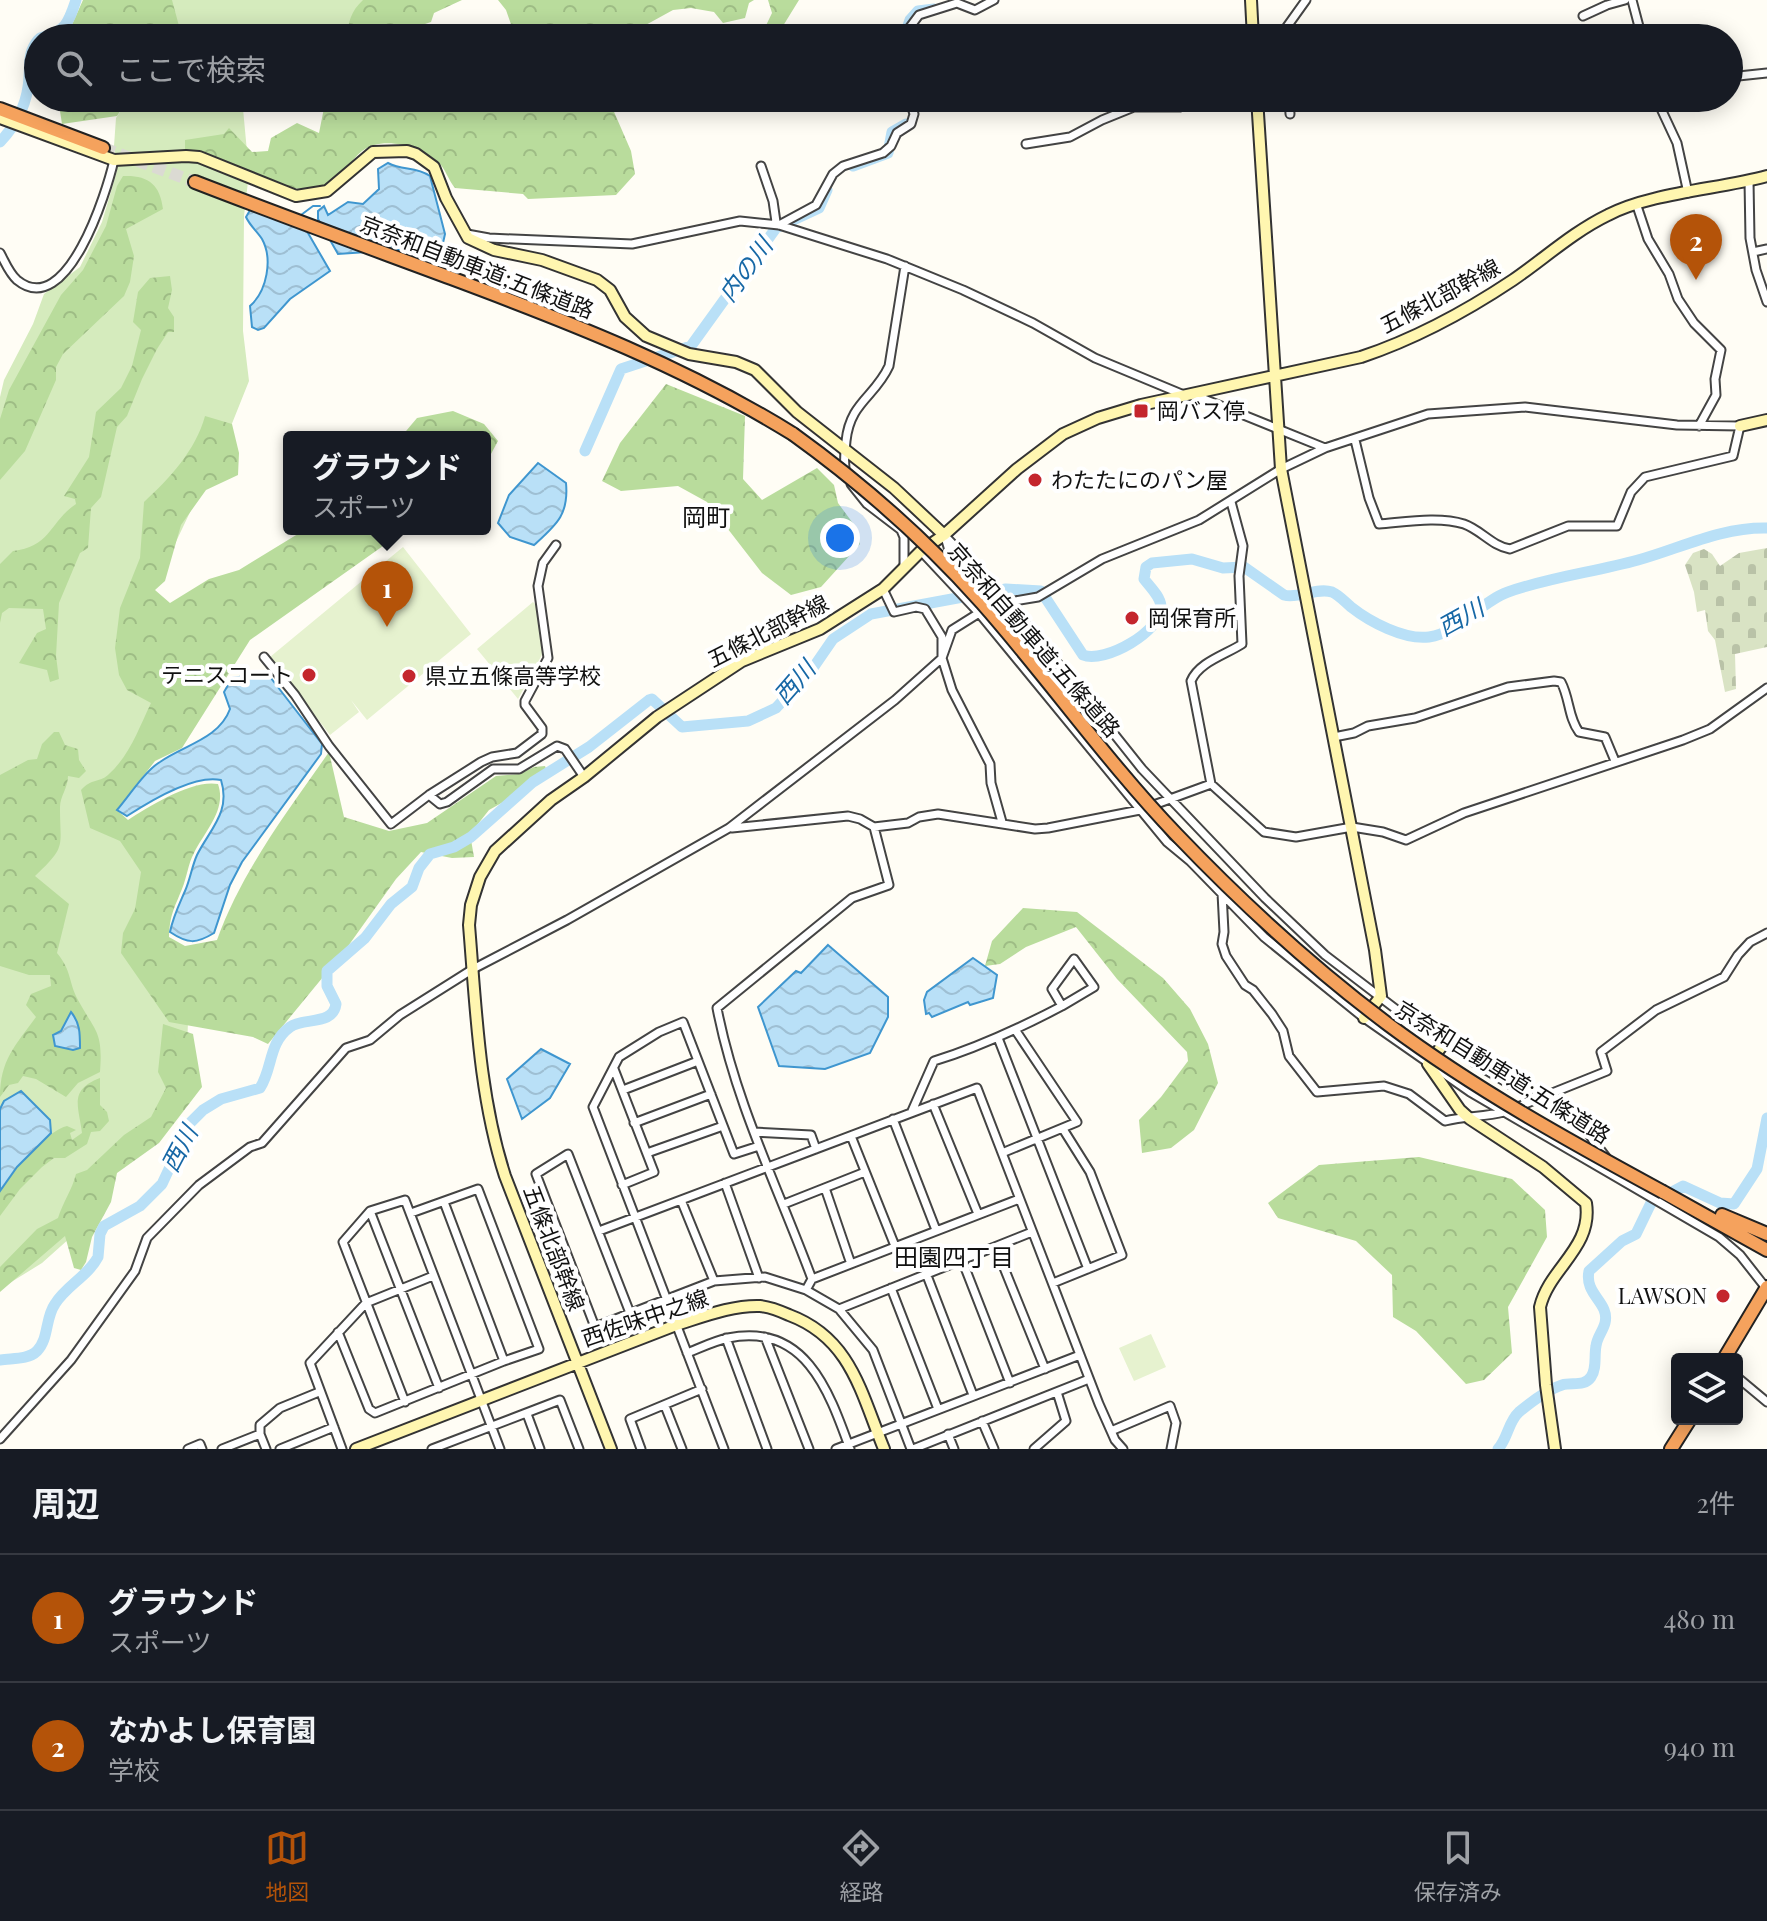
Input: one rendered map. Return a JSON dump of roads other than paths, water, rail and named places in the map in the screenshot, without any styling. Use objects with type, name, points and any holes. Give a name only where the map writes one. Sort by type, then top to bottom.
[{"type":"highway","points":[[0,109],[102,152]]},
{"type":"highway","name":"京奈和自動車道;五條道路","points":[[195,182],[598,335],[701,381],[793,434],[864,489],[950,568],[1017,643],[1072,714],[1156,812],[1269,926],[1391,1026],[1460,1073],[1559,1135],[1767,1250]]},
{"type":"highway","points":[[1663,1192],[1767,1234]]},
{"type":"highway","points":[[1742,1235],[1767,1256]]},
{"type":"highway","points":[[1728,1353],[1767,1288]]},
{"type":"highway","points":[[1671,1449],[1686,1425]]},
{"type":"street","points":[[912,24],[919,15],[957,3],[975,10],[994,0]]},
{"type":"street","points":[[1251,0],[1252,24]]},
{"type":"street","points":[[1289,24],[1306,0]]},
{"type":"street","points":[[1583,16],[1625,0]]},
{"type":"street","points":[[1632,0],[1638,24]]},
{"type":"street","points":[[1743,76],[1767,73]]},
{"type":"street","points":[[777,224],[816,205],[833,174],[843,166],[883,153],[897,133],[911,124],[913,112]]},
{"type":"street","points":[[1026,144],[1070,137],[1122,112]]},
{"type":"street","points":[[1258,112],[1281,469],[1371,922],[1381,996],[1364,1018]]},
{"type":"street","points":[[1663,112],[1677,143],[1688,193]]},
{"type":"street","points":[[0,118],[102,152],[114,160],[199,157],[296,196],[327,191],[373,152],[407,151],[424,158],[434,167],[465,234],[476,243],[559,265],[604,284],[631,323],[651,338],[689,354],[736,362],[755,370],[797,412],[894,488],[1009,602],[1116,739],[1170,800],[1296,928],[1325,955],[1445,1042],[1587,1132],[1604,1153],[1612,1174]]},
{"type":"street","points":[[0,253],[18,281],[36,287],[51,284],[73,263],[94,224],[114,160]]},
{"type":"street","points":[[761,166],[777,224]]},
{"type":"street","name":"五條北部幹線","points":[[611,1449],[505,1176],[491,1131],[482,1076],[469,925],[471,905],[486,864],[495,851],[657,717],[742,661],[820,629],[883,589],[921,551],[1063,434],[1098,418],[1188,394],[1361,357],[1395,346],[1468,309],[1515,279],[1577,231],[1636,203],[1767,176]]},
{"type":"street","points":[[1749,181],[1752,214],[1749,225],[1753,252],[1767,302]]},
{"type":"street","points":[[1636,203],[1648,239],[1669,274],[1678,299],[1694,323],[1721,350],[1715,379],[1716,395],[1699,426]]},
{"type":"street","points":[[465,234],[489,238],[632,244],[740,221],[777,224],[905,266],[1033,323],[1095,358],[1325,448]]},
{"type":"street","points":[[476,243],[489,238]]},
{"type":"street","points":[[1753,252],[1767,249]]},
{"type":"street","points":[[904,567],[904,537],[901,530],[867,504],[854,489],[844,466],[848,425],[855,410],[889,366],[905,266]]},
{"type":"street","points":[[0,1439],[71,1360],[135,1271],[147,1238],[191,1193],[241,1153],[262,1143],[346,1048],[370,1040],[400,1015],[473,969],[567,920],[729,828],[853,734],[942,658],[952,630],[979,613],[1009,602],[1038,597],[1102,559],[1199,520],[1281,469],[1325,448],[1428,414],[1525,407],[1699,426],[1740,426],[1767,420]]},
{"type":"street","points":[[1355,440],[1379,524],[1464,524],[1500,547],[1510,549],[1568,526],[1617,526],[1637,483],[1645,477],[1733,456],[1740,426]]},
{"type":"street","points":[[1231,502],[1243,546],[1239,576],[1242,644],[1205,664],[1195,672],[1191,681],[1211,784],[1264,832],[1296,837],[1352,827],[1406,840],[1464,813],[1710,729],[1767,688]]},
{"type":"street","points":[[943,575],[951,562],[944,535]]},
{"type":"street","points":[[264,657],[391,824],[429,795],[485,760],[517,753],[542,734],[542,728],[525,701],[548,658],[538,586],[543,563],[556,545]]},
{"type":"street","points":[[921,551],[979,613],[1167,842],[1264,937],[1364,1018],[1428,1064],[1504,1112],[1719,1237],[1740,1255],[1767,1288]]},
{"type":"street","points":[[883,589],[894,612],[916,607],[925,609],[942,637],[942,658],[952,690],[990,764],[991,783],[1002,822]]},
{"type":"street","points":[[1334,737],[1368,726],[1415,718],[1508,687],[1554,681],[1561,682],[1568,712],[1579,732],[1605,737],[1615,761]]},
{"type":"street","points":[[429,795],[440,804],[447,802],[493,769],[519,769],[557,746],[565,749],[584,777]]},
{"type":"street","points":[[729,828],[848,816],[874,827],[908,823],[919,817],[938,814],[1035,829],[1048,828],[1140,810],[1211,784]]},
{"type":"street","points":[[812,1279],[754,1132],[717,1008],[852,898],[889,885],[874,827]]},
{"type":"street","points":[[1222,893],[1222,944],[1226,956],[1245,985],[1253,990],[1272,1014],[1283,1031],[1289,1056],[1317,1092],[1384,1086],[1409,1094],[1445,1121],[1504,1112],[1607,1071],[1601,1052],[1656,1010],[1724,977],[1750,942],[1767,933]]},
{"type":"street","points":[[912,1111],[934,1061],[1016,1031],[1062,1006],[1094,987],[1074,959],[1052,989],[1062,1006]]},
{"type":"street","points":[[724,1449],[593,1107],[619,1057],[659,1032],[683,1022],[734,1154],[759,1146]]},
{"type":"street","points":[[1002,1153],[1077,1122],[1016,1031]]},
{"type":"street","points":[[998,1038],[1088,1269]]},
{"type":"street","points":[[1428,1064],[1445,1042]]},
{"type":"street","points":[[623,1090],[698,1061]]},
{"type":"street","points":[[1428,1064],[1460,1110],[1470,1119],[1543,1167],[1586,1203],[1587,1227],[1580,1243],[1543,1295],[1540,1307],[1555,1449]]},
{"type":"street","points":[[614,1069],[654,1172],[622,1185]]},
{"type":"street","points":[[599,1231],[977,1088],[1089,1379],[1111,1431],[1123,1449]]},
{"type":"street","points":[[634,1123],[711,1094]]},
{"type":"street","points":[[933,1104],[978,1214]]},
{"type":"street","points":[[893,1119],[936,1230]]},
{"type":"street","points":[[647,1153],[723,1126]]},
{"type":"street","points":[[1053,1283],[1122,1255],[1090,1172],[1063,1129]]},
{"type":"street","points":[[754,1132],[811,1135],[816,1149]]},
{"type":"street","points":[[851,1136],[895,1246]]},
{"type":"street","points":[[630,1313],[568,1154],[536,1174],[595,1327],[714,1281],[759,1278],[806,1290],[839,1309],[873,1350],[912,1449],[1089,1379]]},
{"type":"street","points":[[784,1204],[865,1172]]},
{"type":"street","points":[[725,1183],[759,1278]]},
{"type":"street","points":[[825,1188],[851,1264]]},
{"type":"street","points":[[338,1332],[369,1409],[375,1413],[539,1349],[478,1189],[411,1213]]},
{"type":"street","points":[[806,1290],[812,1279],[1019,1199]]},
{"type":"street","points":[[405,1402],[343,1242],[370,1211],[405,1200],[500,1449]]},
{"type":"street","points":[[681,1200],[714,1281]]},
{"type":"street","points":[[444,1202],[504,1361]]},
{"type":"street","points":[[370,1211],[439,1388]]},
{"type":"street","points":[[839,1309],[1032,1232]]},
{"type":"street","points":[[996,1248],[1045,1369]]},
{"type":"street","points":[[962,1260],[1010,1383]]},
{"type":"street","points":[[926,1273],[973,1395]]},
{"type":"street","points":[[342,1449],[310,1363],[366,1303],[433,1276]]},
{"type":"street","points":[[891,1288],[938,1409]]},
{"type":"street","name":"西佐味中之線","points":[[356,1449],[676,1325],[730,1310],[759,1306],[804,1320],[839,1349],[851,1365],[884,1449]]},
{"type":"street","points":[[687,1353],[726,1338],[765,1337],[801,1356],[815,1369],[824,1384],[849,1447]]},
{"type":"street","points":[[765,1337],[809,1449]]},
{"type":"street","points":[[726,1338],[767,1449]]},
{"type":"street","points":[[836,1449],[849,1447],[973,1395],[1080,1355]]},
{"type":"street","points":[[1743,1382],[1767,1402]]},
{"type":"street","points":[[641,1449],[630,1419],[702,1389]]},
{"type":"street","points":[[266,1449],[260,1425],[280,1408],[319,1392]]},
{"type":"street","points":[[1034,1449],[1066,1421],[1057,1392]]},
{"type":"street","points":[[432,1449],[560,1400],[579,1449]]},
{"type":"street","points":[[665,1406],[682,1449]]},
{"type":"street","points":[[1111,1431],[1170,1406],[1176,1423],[1171,1449]]},
{"type":"street","points":[[527,1414],[540,1449]]},
{"type":"street","points":[[982,1421],[994,1449]]},
{"type":"street","points":[[280,1449],[334,1427]]},
{"type":"street","points":[[222,1449],[260,1434]]},
{"type":"street","points":[[948,1434],[954,1449]]},
{"type":"street","points":[[188,1449],[200,1444],[202,1449]]},
{"type":"water","points":[[388,163],[430,176],[445,234],[443,243],[427,248],[338,254],[318,219],[318,211],[324,206],[328,215],[348,202],[363,204],[379,189],[378,169]]},
{"type":"water","points":[[256,200],[297,214],[330,271],[290,299],[264,328],[258,330],[252,327],[250,306],[261,292],[268,265],[262,239],[246,217]]},
{"type":"water","points":[[538,463],[566,483],[566,494],[559,518],[534,545],[510,537],[498,523],[509,495]]},
{"type":"water","points":[[267,673],[322,744],[321,754],[242,862],[230,885],[214,933],[197,941],[182,939],[170,932],[197,855],[221,811],[221,780],[210,779],[185,785],[127,816],[117,810],[154,766],[218,728],[230,709],[224,692],[232,678]]},
{"type":"water","points":[[828,945],[888,997],[888,1017],[870,1053],[825,1069],[779,1066],[758,1007],[796,971],[801,973]]},
{"type":"water","points":[[973,958],[997,975],[993,998],[970,1005],[968,1002],[932,1017],[926,1014],[924,1000],[927,992]]},
{"type":"water","points":[[71,1012],[78,1024],[80,1038],[80,1048],[73,1050],[55,1046],[53,1035],[61,1031]]},
{"type":"water","points":[[541,1049],[570,1064],[550,1098],[522,1119],[507,1079]]},
{"type":"water","points":[[21,1091],[50,1120],[51,1133],[17,1167],[0,1191],[0,1109],[4,1101]]},
{"type":"waterway","points":[[66,24],[76,0]]},
{"type":"waterway","name":"内の川","points":[[909,24],[918,11],[934,9]]},
{"type":"waterway","points":[[0,142],[12,128],[24,104]]},
{"type":"waterway","name":"内の川","points":[[853,166],[888,153],[892,132],[906,124]]},
{"type":"waterway","name":"内の川","points":[[585,451],[621,369],[691,346],[776,228],[819,208],[827,190]]},
{"type":"waterway","points":[[301,215],[313,206],[320,206]]},
{"type":"waterway","name":"西川","points":[[0,1360],[25,1357],[37,1351],[55,1304],[98,1257],[100,1234],[104,1226],[140,1206],[162,1184],[191,1122],[221,1099],[260,1088],[274,1048],[283,1033],[296,1024],[324,1018],[334,1011],[336,1004],[327,986],[327,971],[365,938],[391,904],[412,887],[419,868],[430,854],[454,847],[471,837],[533,782],[589,747],[649,700],[652,699],[682,727],[748,721],[776,708],[813,668],[833,639],[871,614],[1006,589],[1041,591],[1083,655],[1104,655],[1143,635],[1159,616],[1159,599],[1144,579],[1146,567],[1152,563],[1192,559],[1223,568],[1244,567],[1284,595],[1332,592],[1377,624],[1409,636],[1429,637],[1450,630],[1508,592],[1638,560],[1733,531],[1767,528]]},
{"type":"waterway","points":[[1498,1449],[1519,1412],[1551,1390],[1585,1382],[1593,1373],[1597,1343],[1606,1316],[1590,1286],[1589,1271],[1622,1241],[1636,1234],[1651,1203],[1683,1186],[1720,1203],[1734,1204],[1757,1169],[1767,1118]]},
{"type":"tunnel","points":[[103,148],[195,182]]},
{"type":"place","name":"なかよし保育園","points":[[1696,280]]},
{"type":"place","name":"岡バス停","points":[[1141,411]]},
{"type":"place","name":"わたたにのパン屋","points":[[1035,480]]},
{"type":"place","name":"岡保育所","points":[[1132,618]]},
{"type":"place","name":"グラウンド","points":[[387,627]]},
{"type":"place","name":"テニスコート","points":[[309,675]]},
{"type":"place","name":"県立五條高等学校","points":[[409,676]]},
{"type":"place","name":"LAWSON","points":[[1723,1296]]},
{"type":"district","name":"岡町","points":[[706,518]]},
{"type":"district","name":"田園四丁目","points":[[954,1258]]}]
